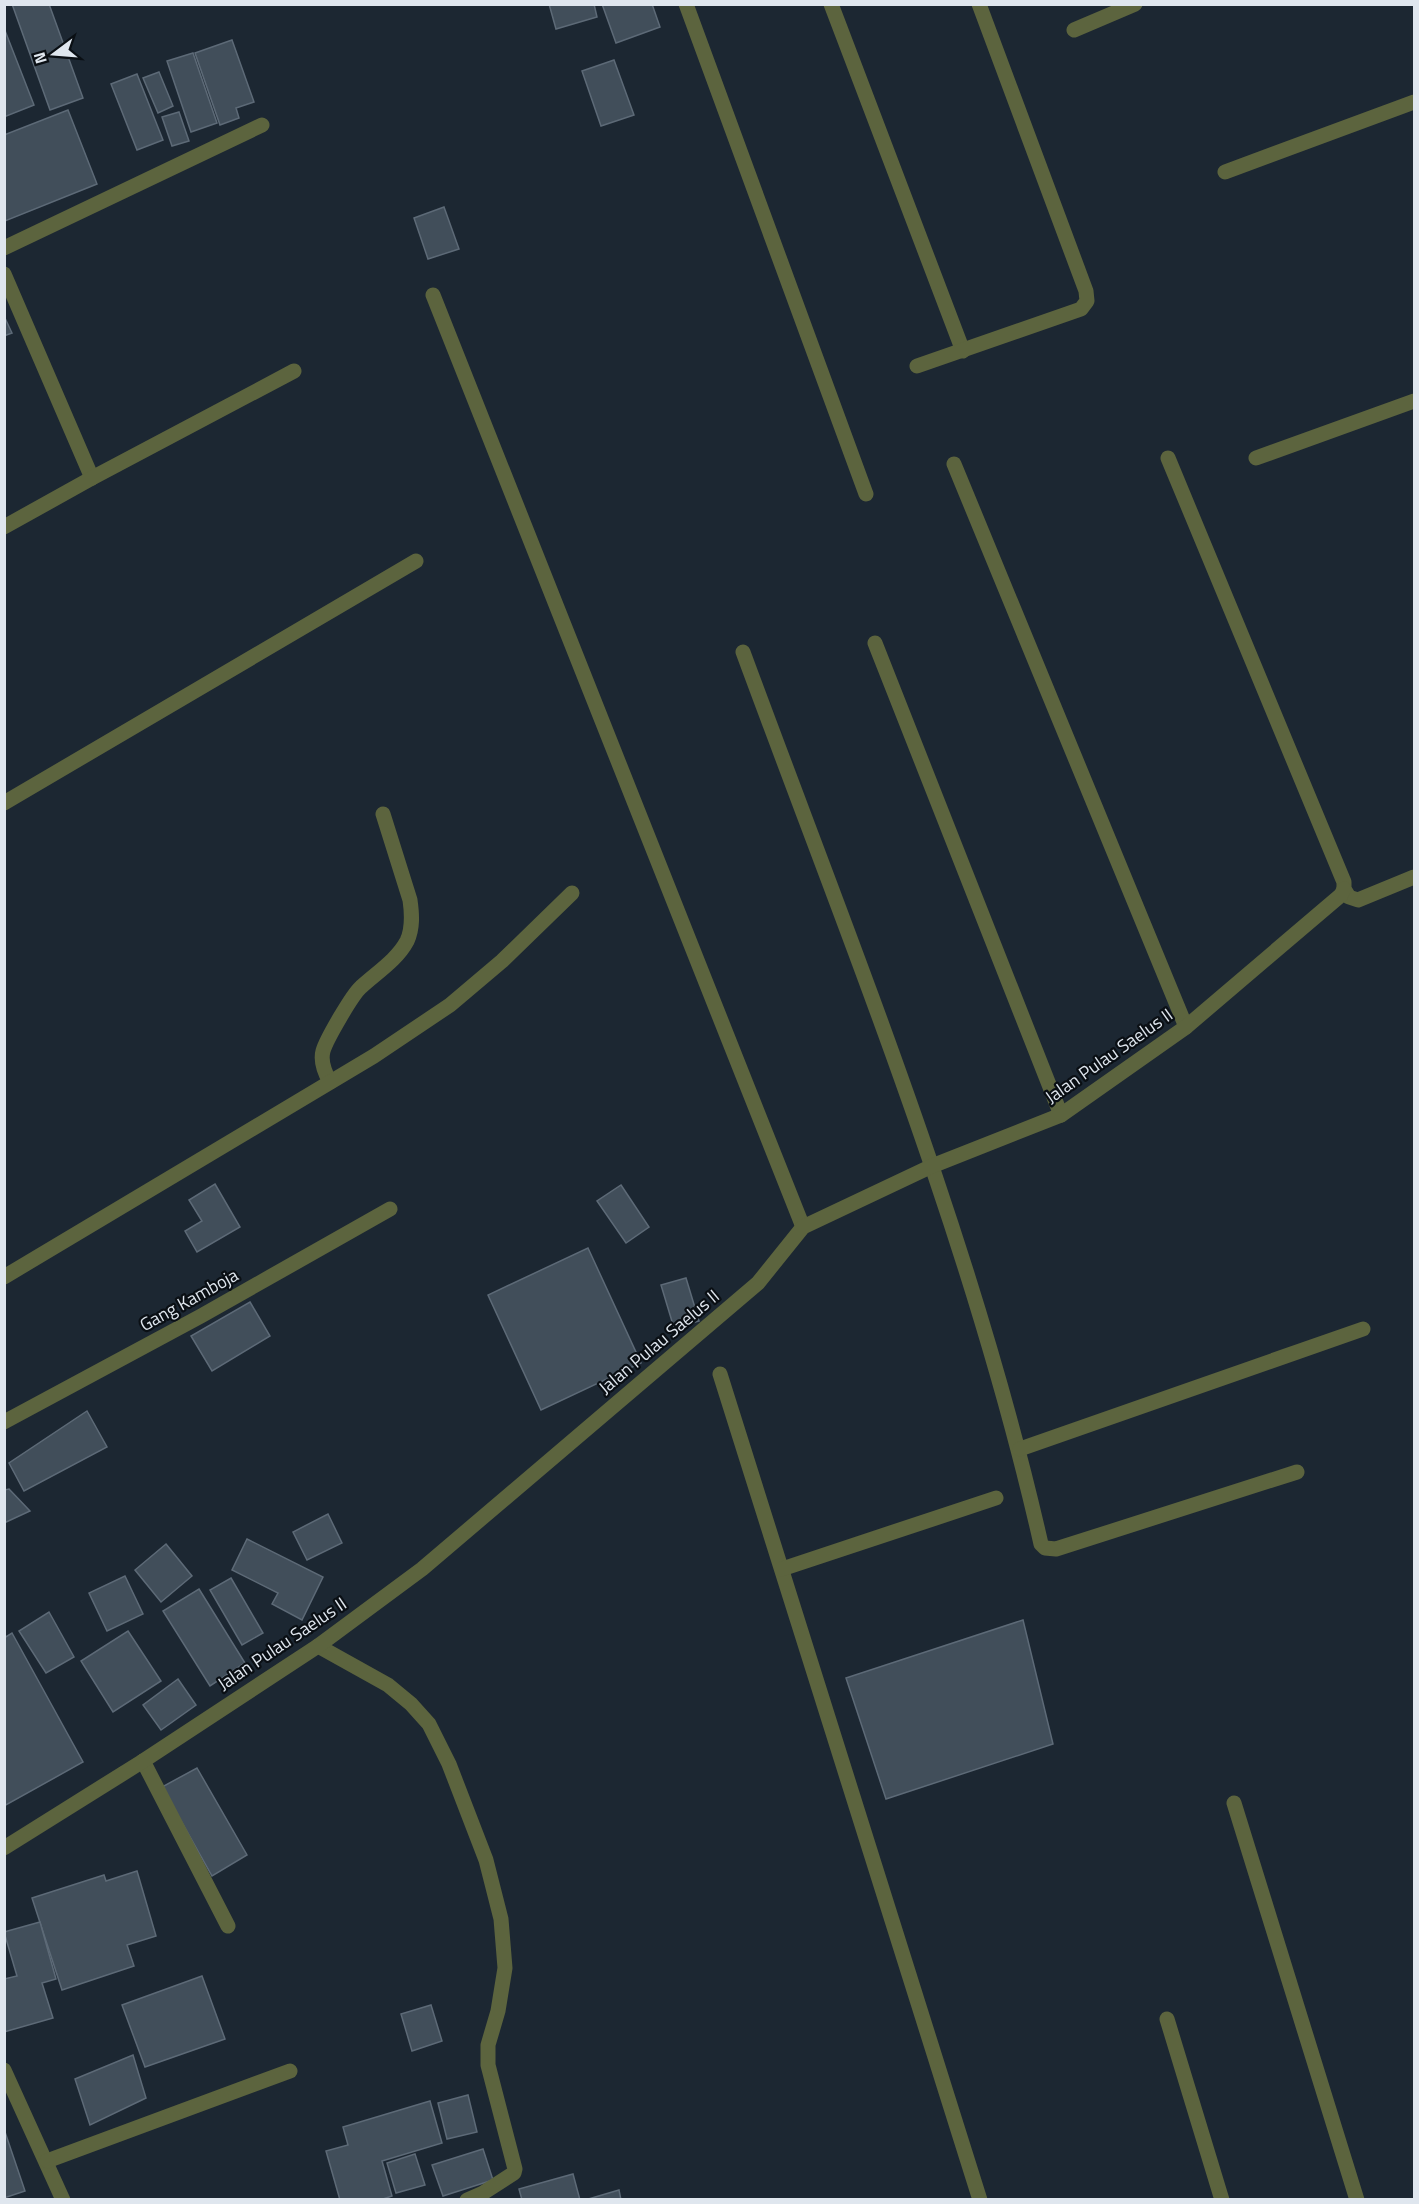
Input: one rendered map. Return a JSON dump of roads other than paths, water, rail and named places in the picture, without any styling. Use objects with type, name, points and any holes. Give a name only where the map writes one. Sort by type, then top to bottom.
[{"type":"street","points":[[686,4],[866,494]]},
{"type":"street","points":[[831,4],[963,351]]},
{"type":"street","points":[[917,366],[1081,309],[1087,302],[1086,291],[979,4]]},
{"type":"street","points":[[1074,30],[1136,4]]},
{"type":"street","points":[[1225,172],[1414,102]]},
{"type":"street","points":[[4,248],[262,125]]},
{"type":"street","points":[[4,274],[92,478]]},
{"type":"street","points":[[433,296],[802,1227]]},
{"type":"street","points":[[4,527],[294,371]]},
{"type":"street","points":[[1256,458],[1414,401]]},
{"type":"street","points":[[1168,458],[1344,882],[1344,889],[1349,897],[1358,900],[1414,877]]},
{"type":"street","points":[[954,464],[1186,1027]]},
{"type":"street","points":[[4,803],[416,561]]},
{"type":"street","points":[[876,643],[1061,1115]]},
{"type":"street","points":[[743,652],[932,1166],[1020,1449],[1041,1544],[1050,1550],[1297,1472]]},
{"type":"street","points":[[330,1082],[324,1072],[323,1050],[348,1002],[360,988],[396,956],[406,943],[411,931],[410,900],[383,814]]},
{"type":"street","name":"Jalan Pulau Saelus II","points":[[4,1848],[143,1761],[318,1646],[422,1569],[758,1283],[802,1227],[932,1166],[1061,1115],[1186,1027],[1341,895],[1344,889]]},
{"type":"street","points":[[4,1277],[374,1056],[450,1005],[502,961],[572,893]]},
{"type":"street","name":"Gang Kamboja","points":[[4,1422],[201,1316],[390,1209]]},
{"type":"street","points":[[1020,1449],[1363,1329]]},
{"type":"street","points":[[720,1374],[980,2199]]},
{"type":"street","points":[[782,1569],[996,1498]]},
{"type":"street","points":[[318,1646],[388,1685],[411,1704],[429,1724],[449,1764],[486,1860],[501,1919],[505,1968],[498,2011],[489,2045],[488,2065],[514,2173],[484,2196],[467,2199]]},
{"type":"street","points":[[143,1761],[228,1926]]},
{"type":"street","points":[[1234,1803],[1357,2199]]},
{"type":"street","points":[[1167,2019],[1222,2199]]},
{"type":"street","points":[[4,2070],[63,2199]]},
{"type":"street","points":[[47,2161],[290,2071]]}]
